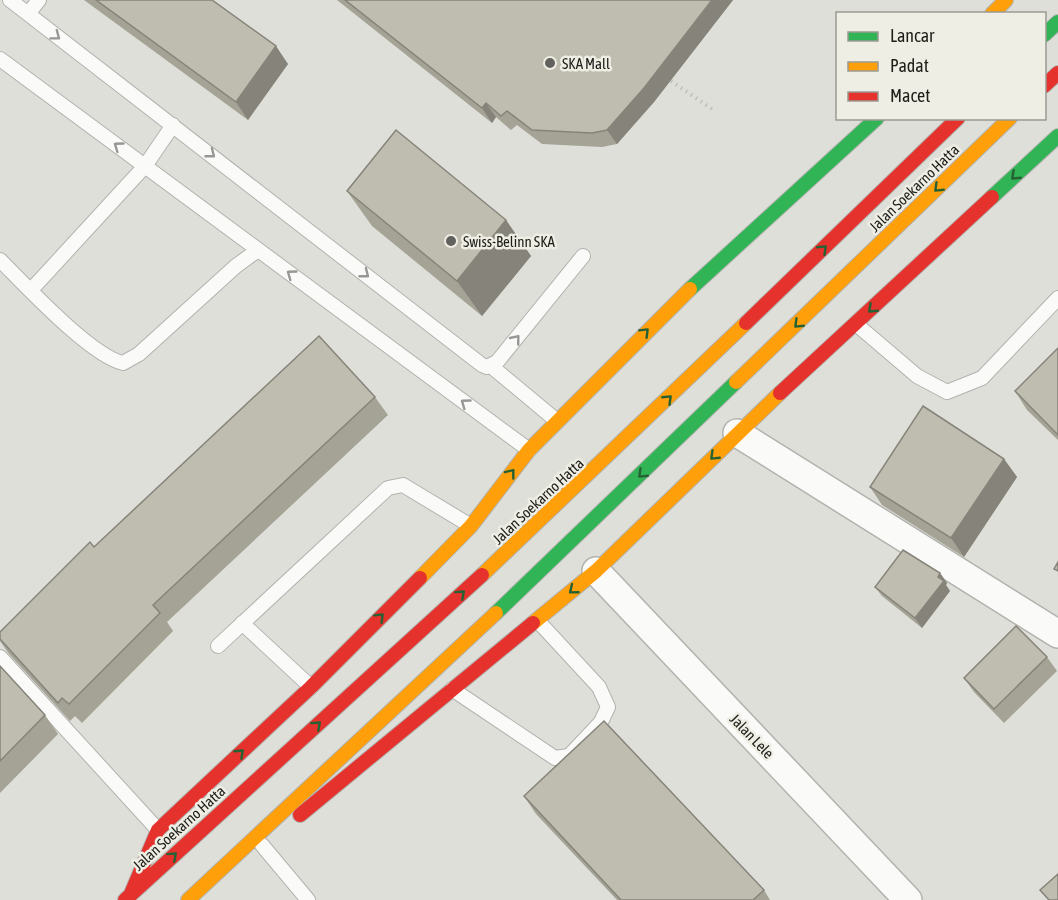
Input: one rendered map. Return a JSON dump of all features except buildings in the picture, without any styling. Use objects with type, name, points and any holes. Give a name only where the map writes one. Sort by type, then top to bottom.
[{"type":"main road","points":[[994,12],[1006,0]]},
{"type":"main road","points":[[1046,33],[1058,22]]},
{"type":"main road","points":[[1046,84],[1058,73]]},
{"type":"main road","name":"Jalan Soekarno Hatta","points":[[127,898],[158,830],[311,687],[471,526],[529,450],[660,316],[875,120]]},
{"type":"main road","name":"Jalan Soekarno Hatta","points":[[127,898],[535,527],[956,120]]},
{"type":"main road","name":"Jalan Soekarno Hatta","points":[[188,900],[563,550],[1009,120]]},
{"type":"main road","points":[[195,900],[596,571],[737,434],[1058,136]]},
{"type":"street","points":[[737,434],[1058,634]]},
{"type":"street","name":"Jalan Lele","points":[[596,571],[908,900]]},
{"type":"lane","points":[[10,0],[482,365],[491,366],[557,421]]},
{"type":"lane","points":[[28,14],[39,0]]},
{"type":"lane","points":[[0,59],[529,450]]},
{"type":"lane","points":[[31,290],[145,166],[173,125]]},
{"type":"lane","points":[[0,260],[102,354],[112,361],[123,363],[139,354],[236,266],[258,250]]},
{"type":"lane","points":[[491,366],[583,256]]},
{"type":"lane","points":[[856,324],[917,376],[947,392],[982,378],[1058,298]]},
{"type":"lane","points":[[218,646],[388,488],[397,485],[409,488],[471,526]]},
{"type":"lane","points":[[452,689],[555,758],[569,756],[601,722],[608,707],[599,687],[537,620]]},
{"type":"lane","points":[[242,623],[311,687]]},
{"type":"lane","points":[[0,657],[158,830]]},
{"type":"lane","points":[[262,845],[308,900]]},
{"type":"path","points":[[671,81],[715,111]]},
{"type":"traffic: fast","points":[[1046,33],[1058,22]]},
{"type":"traffic: fast","points":[[690,289],[875,120]]},
{"type":"traffic: fast","points":[[992,197],[1058,136]]},
{"type":"traffic: fast","points":[[496,613],[736,382]]},
{"type":"traffic: slow","points":[[994,12],[1006,0]]},
{"type":"traffic: slow","points":[[736,382],[1008,120]]},
{"type":"traffic: slow","points":[[420,578],[471,526],[529,450],[690,289]]},
{"type":"traffic: slow","points":[[482,575],[746,323]]},
{"type":"traffic: slow","points":[[533,623],[596,571],[780,393]]},
{"type":"traffic: slow","points":[[188,900],[496,613]]},
{"type":"traffic: jam","points":[[1046,84],[1058,73]]},
{"type":"traffic: jam","points":[[746,323],[956,120]]},
{"type":"traffic: jam","points":[[780,393],[992,197]]},
{"type":"traffic: jam","points":[[125,900],[482,575]]},
{"type":"traffic: jam","points":[[130,896],[158,830],[311,687],[420,578]]},
{"type":"traffic: jam","points":[[300,815],[533,623]]},
{"type":"place","name":"SKA Mall","points":[[550,63]]},
{"type":"place","name":"Swiss-Belinn SKA","points":[[451,241]]}]
